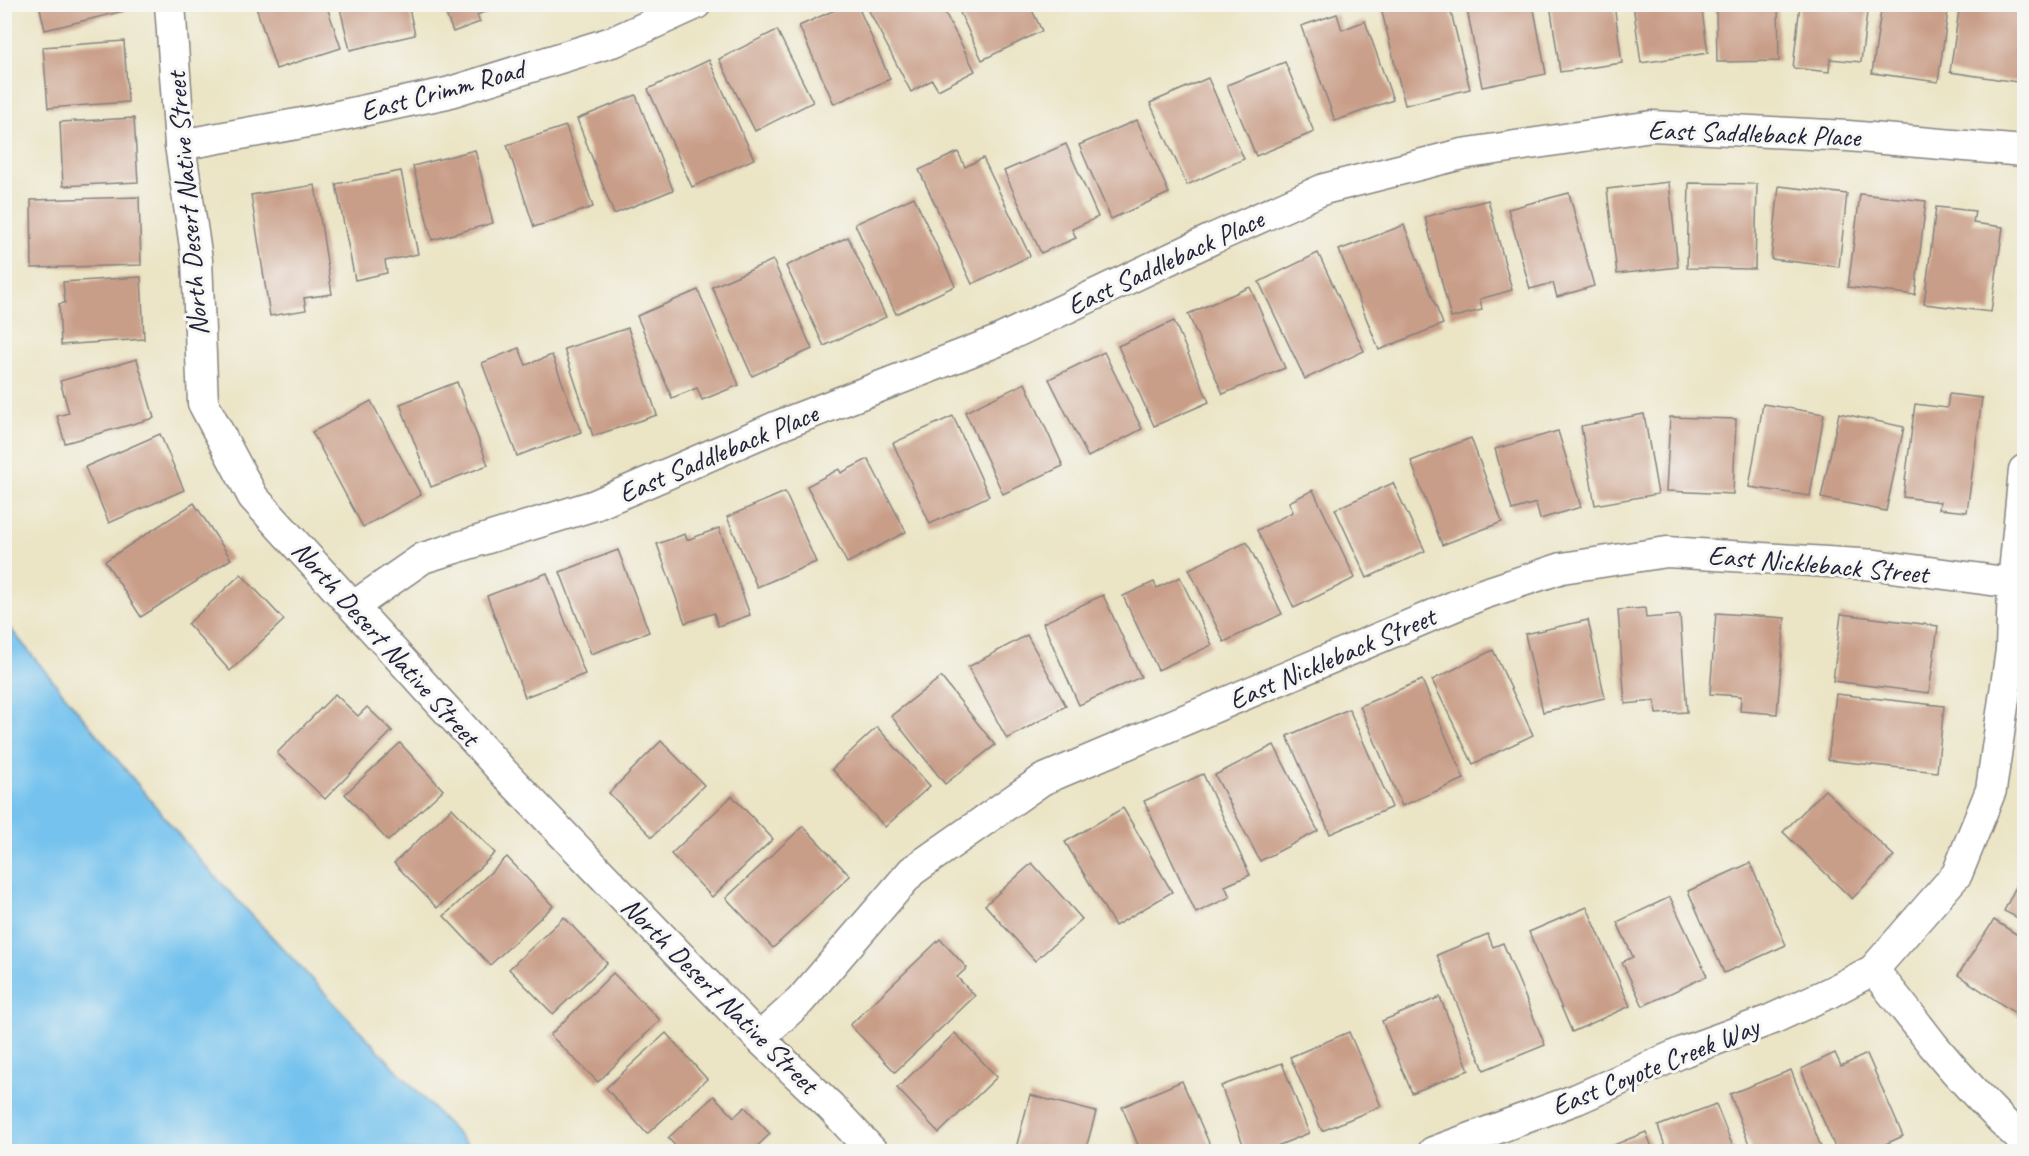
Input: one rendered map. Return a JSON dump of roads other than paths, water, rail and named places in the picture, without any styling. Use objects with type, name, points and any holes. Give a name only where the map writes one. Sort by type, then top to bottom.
[{"type":"street","name":"North Desert Native Street","points":[[170,4],[180,145],[197,260],[203,403],[253,497],[505,774],[759,1038],[830,1106],[873,1152]]},
{"type":"street","name":"East Crimm Road","points":[[180,145],[319,120],[447,93],[615,40],[696,4]]},
{"type":"street","name":"East Saddleback Place","points":[[354,606],[423,558],[596,506],[778,426],[995,342],[1212,239],[1324,189],[1462,154],[1652,126],[1848,136],[2025,151]]},
{"type":"street","points":[[2025,470],[2013,583],[2011,650],[1991,790],[1957,874],[1873,970],[1942,1055],[1997,1116],[2025,1142]]},
{"type":"street","name":"East Nickleback Street","points":[[759,1038],[800,1001],[912,871],[1042,780],[1483,594],[1562,568],[1667,552],[1876,565],[2013,583]]},
{"type":"street","name":"East Coyote Creek Way","points":[[1433,1152],[1576,1099],[1685,1052],[1770,1020],[1832,992],[1873,970]]},
{"type":"water","points":[[5,622],[197,857],[473,1151],[5,1151]]}]
